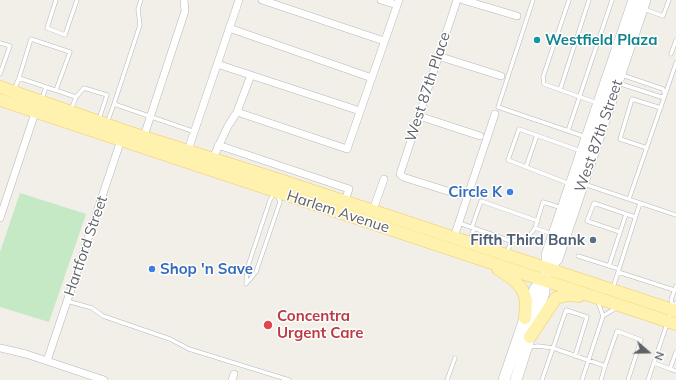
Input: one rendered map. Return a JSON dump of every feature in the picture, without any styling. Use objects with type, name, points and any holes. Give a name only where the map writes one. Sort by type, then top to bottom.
[{"type":"main road","name":"West 87th Street","points":[[548,268],[557,259],[577,183],[582,151],[634,0]]},
{"type":"main road","name":"West 87th Street","points":[[516,380],[544,292],[544,280],[548,268],[547,255],[554,234],[563,208],[577,183],[618,78],[643,4]]},
{"type":"main road","name":"Harlem Avenue","points":[[0,87],[14,91],[38,105],[82,122],[210,164],[276,192],[672,322]]},
{"type":"main road","name":"Harlem Avenue","points":[[0,100],[38,105]]},
{"type":"main road","name":"Harlem Avenue","points":[[210,164],[280,180],[612,290],[674,307]]},
{"type":"main road","points":[[477,258],[514,280],[522,289],[526,300],[525,318]]},
{"type":"main road","name":"West 87th Street","points":[[504,380],[535,289],[544,280]]},
{"type":"main road","points":[[528,342],[556,298],[566,295],[595,297]]},
{"type":"street","points":[[142,142],[185,12],[184,0]]},
{"type":"street","points":[[186,156],[238,0]]},
{"type":"street","points":[[262,0],[384,41]]},
{"type":"street","points":[[237,112],[347,149],[398,3],[381,0]]},
{"type":"street","name":"West 87th Place","points":[[457,0],[400,174],[402,177],[460,195]]},
{"type":"street","points":[[463,0],[517,16]]},
{"type":"street","points":[[229,28],[372,78]]},
{"type":"street","points":[[438,56],[501,76]]},
{"type":"street","points":[[217,64],[360,111]]},
{"type":"street","points":[[210,164],[218,145],[237,112],[251,75]]},
{"type":"street","points":[[0,218],[38,105]]},
{"type":"street","points":[[454,237],[495,114]]},
{"type":"street","points":[[419,116],[480,136]]},
{"type":"street","name":"Hartford Street","points":[[47,361],[123,136]]},
{"type":"street","name":"Harlem Avenue","points":[[218,145],[349,189],[345,201]]},
{"type":"street","points":[[373,210],[384,179]]},
{"type":"street","points":[[0,348],[20,352],[104,380]]},
{"type":"lane","points":[[56,0],[47,28],[65,35],[77,0]]},
{"type":"lane","points":[[100,128],[114,104],[140,24],[138,9],[141,0]]},
{"type":"lane","points":[[533,0],[498,107],[587,138]]},
{"type":"lane","points":[[569,0],[543,77],[544,84],[598,104]]},
{"type":"lane","points":[[560,90],[589,0]]},
{"type":"lane","points":[[568,131],[612,0]]},
{"type":"lane","points":[[643,4],[663,16],[669,0]]},
{"type":"lane","points":[[14,91],[31,39],[70,52],[56,90]]},
{"type":"lane","points":[[671,54],[676,40]]},
{"type":"lane","points":[[0,43],[10,46],[0,74]]},
{"type":"lane","points":[[629,199],[676,64]]},
{"type":"lane","points":[[19,78],[76,97]]},
{"type":"lane","points":[[618,78],[661,97],[665,95]]},
{"type":"lane","points":[[618,78],[663,90],[665,95]]},
{"type":"lane","points":[[38,105],[46,87]]},
{"type":"lane","points":[[69,117],[76,97],[84,88],[107,95],[100,128]]},
{"type":"lane","points":[[647,148],[620,138],[632,99],[661,108]]},
{"type":"lane","points":[[114,104],[194,132]]},
{"type":"lane","points":[[582,151],[519,129],[508,160],[676,215]]},
{"type":"lane","points":[[526,167],[537,135]]},
{"type":"lane","points":[[276,192],[280,202],[256,272],[246,284],[247,269],[270,200],[276,192],[280,180]]},
{"type":"lane","points":[[470,242],[481,201],[538,221]]},
{"type":"lane","points":[[459,223],[511,241],[527,239],[535,228],[543,202],[563,208]]},
{"type":"lane","points":[[620,232],[587,221],[594,203],[635,217]]},
{"type":"lane","points":[[612,290],[640,203]]},
{"type":"lane","points":[[609,266],[626,214]]},
{"type":"lane","points":[[535,228],[554,234]]},
{"type":"lane","points":[[506,254],[511,241]]},
{"type":"lane","points":[[578,256],[609,266],[618,271],[675,288],[671,300],[674,307],[672,322],[648,380]]},
{"type":"lane","points":[[595,297],[603,316]]},
{"type":"lane","points":[[67,301],[92,308],[103,316],[170,339],[189,349],[289,380]]},
{"type":"lane","points":[[582,380],[603,316],[620,305]]},
{"type":"lane","points":[[542,380],[566,310],[587,317],[575,356]]},
{"type":"lane","points":[[601,380],[617,331],[641,340],[628,380]]},
{"type":"lane","points":[[528,342],[538,346],[553,348],[606,366]]},
{"type":"lane","points":[[670,369],[676,352]]},
{"type":"lane","points":[[447,380],[455,358]]},
{"type":"lane","points":[[654,363],[676,371]]},
{"type":"green space","points":[[20,193],[86,214],[49,322],[0,307],[0,252]]},
{"type":"place","name":"Westfield Plaza","points":[[537,40]]},
{"type":"place","name":"Circle K","points":[[510,192]]},
{"type":"place","name":"Fifth Third Bank","points":[[593,240]]},
{"type":"place","name":"Shop 'n Save","points":[[152,269]]},
{"type":"place","name":"Concentra Urgent Care","points":[[268,325]]}]
